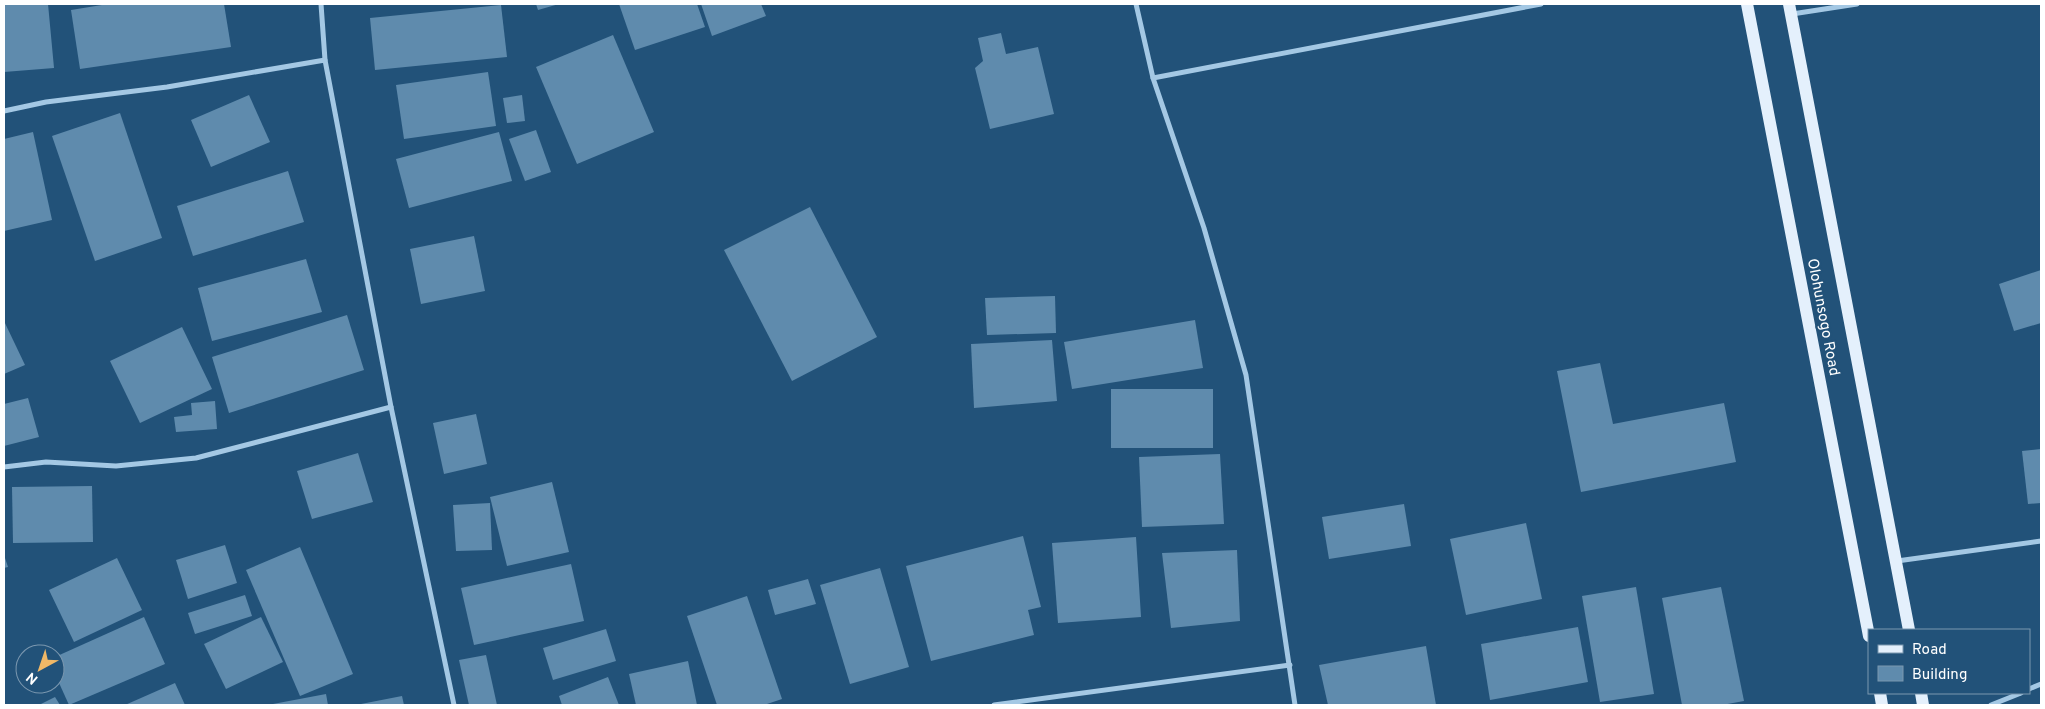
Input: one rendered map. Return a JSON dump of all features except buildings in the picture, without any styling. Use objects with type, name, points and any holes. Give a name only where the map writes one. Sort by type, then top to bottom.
[{"type":"main road","name":"Olohunsogo Road","points":[[1746,4],[1868,631]]},
{"type":"main road","name":"Olohunsogo Road","points":[[1790,9],[1909,629]]},
{"type":"street","points":[[321,4],[325,60],[391,407],[454,705]]},
{"type":"street","points":[[1136,4],[1153,78],[1204,228],[1246,375],[1295,705]]},
{"type":"street","points":[[1153,78],[1541,4]]},
{"type":"street","points":[[1790,9],[1857,4]]},
{"type":"street","points":[[4,111],[46,102],[167,87],[325,60]]},
{"type":"street","points":[[4,467],[46,462],[116,466],[196,458],[391,407]]},
{"type":"street","points":[[1897,561],[2041,541]]},
{"type":"street","points":[[994,705],[1290,664]]},
{"type":"street","points":[[1991,705],[2018,694]]}]
